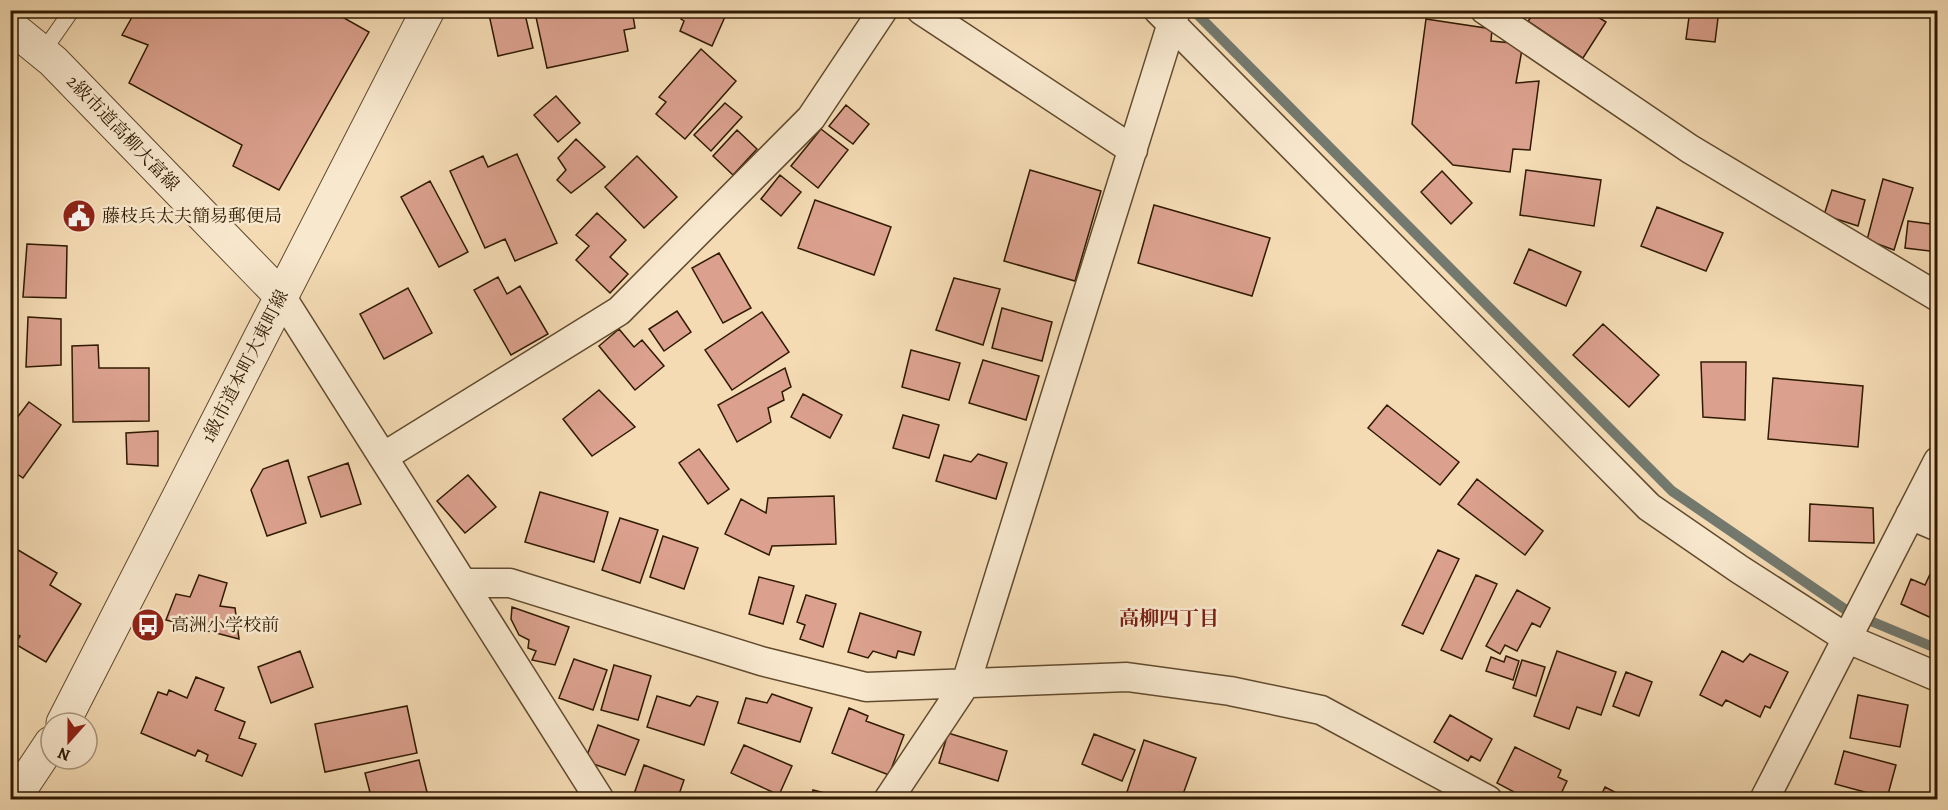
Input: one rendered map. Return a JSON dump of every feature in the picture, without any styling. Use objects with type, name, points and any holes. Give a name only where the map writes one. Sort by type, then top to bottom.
[{"type":"street","name":"1級市道本町大東町線","points":[[69,711],[428,10]]},
{"type":"street","points":[[383,457],[619,311],[811,118],[883,10]]},
{"type":"street","points":[[921,10],[1133,150]]},
{"type":"street","points":[[1485,10],[1690,149],[1938,297]]},
{"type":"street","points":[[888,800],[966,684],[1133,150],[1169,15]]},
{"type":"street","points":[[1169,15],[1649,507],[1739,569],[1848,639],[1938,677]]},
{"type":"street","name":"2級市道高柳大富線","points":[[10,26],[42,53],[281,296]]},
{"type":"street","points":[[281,296],[600,800]]},
{"type":"street","points":[[1764,800],[1938,460]]},
{"type":"street","points":[[1910,515],[1938,527]]},
{"type":"street","points":[[463,583],[510,583],[761,661],[866,687],[1127,677],[1230,691],[1321,710],[1488,800]]},
{"type":"street","points":[[13,800],[39,761]]},
{"type":"lane","points":[[42,53],[72,10]]},
{"type":"building","points":[[136,10],[330,10],[369,32],[279,190],[233,166],[242,145],[129,83],[148,45],[122,35]]},
{"type":"building","points":[[488,10],[524,10],[533,48],[498,56]]},
{"type":"building","points":[[567,10],[632,10],[635,28],[624,30],[628,51],[547,68],[536,17]]},
{"type":"building","points":[[685,10],[728,10],[712,46],[680,31],[684,21],[681,19]]},
{"type":"building","points":[[1537,10],[1587,10],[1606,22],[1583,58],[1528,21]]},
{"type":"building","points":[[1690,10],[1719,10],[1715,42],[1686,39]]},
{"type":"building","points":[[1426,19],[1492,29],[1491,41],[1523,44],[1516,83],[1539,81],[1530,150],[1513,149],[1510,172],[1453,165],[1412,124]]},
{"type":"building","points":[[701,49],[736,81],[685,139],[656,114],[666,102],[659,97]]},
{"type":"building","points":[[556,96],[580,123],[558,142],[534,115]]},
{"type":"building","points":[[725,103],[742,117],[711,151],[694,135]]},
{"type":"building","points":[[846,105],[869,124],[853,144],[829,126]]},
{"type":"building","points":[[821,129],[848,150],[818,188],[791,166]]},
{"type":"building","points":[[737,130],[757,149],[733,175],[713,156]]},
{"type":"building","points":[[576,139],[605,167],[571,193],[557,180],[566,170],[558,158]]},
{"type":"building","points":[[517,154],[557,243],[515,261],[505,239],[485,248],[450,171],[483,156],[488,167]]},
{"type":"building","points":[[637,156],[677,197],[644,228],[605,187]]},
{"type":"building","points":[[1030,170],[1101,191],[1075,281],[1004,261]]},
{"type":"building","points":[[1526,170],[1601,180],[1594,226],[1520,215]]},
{"type":"building","points":[[1442,171],[1472,203],[1451,224],[1421,192]]},
{"type":"building","points":[[780,175],[801,192],[781,216],[761,199]]},
{"type":"building","points":[[1883,179],[1913,188],[1894,250],[1867,240]]},
{"type":"building","points":[[430,181],[468,252],[439,267],[401,197]]},
{"type":"building","points":[[1832,190],[1865,200],[1858,226],[1824,215]]},
{"type":"building","points":[[815,200],[891,227],[874,275],[798,248]]},
{"type":"building","points":[[1154,205],[1270,238],[1252,296],[1138,263]]},
{"type":"building","points":[[1657,207],[1723,233],[1706,271],[1641,246]]},
{"type":"building","points":[[597,213],[626,240],[610,257],[628,274],[610,293],[576,260],[589,246],[576,235]]},
{"type":"building","points":[[1908,221],[1938,225],[1938,252],[1905,248]]},
{"type":"building","points":[[27,244],[67,246],[66,298],[23,297]]},
{"type":"building","points":[[1529,249],[1581,272],[1566,306],[1514,283]]},
{"type":"building","points":[[719,253],[751,308],[723,323],[692,268]]},
{"type":"building","points":[[498,277],[507,294],[520,286],[548,334],[511,355],[474,290]]},
{"type":"building","points":[[954,278],[1000,289],[983,345],[936,330]]},
{"type":"building","points":[[408,288],[432,333],[384,359],[360,314]]},
{"type":"building","points":[[1002,308],[1052,322],[1042,361],[992,348]]},
{"type":"building","points":[[677,311],[691,332],[664,351],[649,329]]},
{"type":"building","points":[[762,312],[789,352],[732,390],[705,350]]},
{"type":"building","points":[[28,317],[61,319],[61,365],[26,367]]},
{"type":"building","points":[[1603,324],[1659,375],[1629,407],[1573,355]]},
{"type":"building","points":[[619,329],[634,347],[642,340],[664,366],[635,390],[599,346]]},
{"type":"building","points":[[98,345],[99,368],[149,368],[149,421],[73,422],[72,346]]},
{"type":"building","points":[[911,350],[960,363],[949,400],[902,387]]},
{"type":"building","points":[[983,360],[1039,376],[1026,420],[969,403]]},
{"type":"building","points":[[1701,362],[1746,362],[1745,420],[1703,417]]},
{"type":"building","points":[[785,368],[791,387],[782,392],[784,400],[768,408],[771,422],[737,442],[718,405]]},
{"type":"building","points":[[1773,378],[1863,386],[1858,447],[1768,439]]},
{"type":"building","points":[[599,390],[635,427],[592,456],[563,419]]},
{"type":"building","points":[[803,394],[842,415],[830,438],[791,417]]},
{"type":"building","points":[[29,402],[61,425],[23,478],[10,469],[10,427]]},
{"type":"building","points":[[1387,405],[1459,462],[1440,485],[1368,428]]},
{"type":"building","points":[[903,415],[939,425],[929,458],[893,448]]},
{"type":"building","points":[[158,431],[158,466],[127,464],[126,433]]},
{"type":"building","points":[[699,449],[729,489],[708,504],[679,463]]},
{"type":"building","points":[[978,454],[1007,463],[996,499],[936,481],[944,455],[971,462]]},
{"type":"building","points":[[288,460],[306,523],[267,536],[251,490],[263,469]]},
{"type":"building","points":[[348,463],[361,504],[321,517],[308,477]]},
{"type":"building","points":[[468,475],[496,507],[465,533],[437,501]]},
{"type":"building","points":[[1477,479],[1543,531],[1525,555],[1458,504]]},
{"type":"building","points":[[540,492],[608,512],[594,562],[525,542]]},
{"type":"building","points":[[834,496],[836,544],[772,546],[769,555],[725,534],[741,499],[766,513],[768,498]]},
{"type":"building","points":[[1810,504],[1873,508],[1874,543],[1809,541]]},
{"type":"building","points":[[620,518],[658,530],[640,583],[602,570]]},
{"type":"building","points":[[663,536],[698,548],[684,589],[650,577]]},
{"type":"building","points":[[13,547],[57,573],[50,585],[81,604],[46,662],[15,644],[20,636],[10,631],[10,551]]},
{"type":"building","points":[[1438,550],[1459,559],[1423,634],[1402,625]]},
{"type":"building","points":[[1932,570],[1938,572],[1938,621],[1901,604],[1911,579],[1925,585]]},
{"type":"building","points":[[199,575],[227,583],[220,606],[235,608],[239,639],[166,620],[176,594],[190,597]]},
{"type":"building","points":[[1476,575],[1497,584],[1462,659],[1441,650]]},
{"type":"building","points":[[759,577],[794,586],[783,624],[749,614]]},
{"type":"building","points":[[1517,590],[1550,608],[1540,627],[1532,623],[1517,651],[1505,645],[1500,654],[1486,646]]},
{"type":"building","points":[[806,595],[836,604],[823,647],[800,639],[805,625],[797,622]]},
{"type":"building","points":[[512,607],[569,627],[555,665],[532,660],[536,651],[528,648],[529,640],[519,635],[511,619]]},
{"type":"building","points":[[860,613],[921,632],[914,655],[898,651],[896,658],[873,651],[868,658],[848,652]]},
{"type":"building","points":[[300,651],[313,687],[271,703],[258,667]]},
{"type":"building","points":[[1557,651],[1616,672],[1601,715],[1577,707],[1569,729],[1534,716]]},
{"type":"building","points":[[1722,651],[1743,662],[1750,654],[1788,672],[1770,708],[1765,706],[1760,717],[1726,700],[1722,706],[1700,695]]},
{"type":"building","points":[[1506,656],[1519,661],[1513,680],[1486,671],[1491,657],[1504,662]]},
{"type":"building","points":[[574,659],[607,670],[593,710],[559,698]]},
{"type":"building","points":[[1522,660],[1545,667],[1536,696],[1513,688]]},
{"type":"building","points":[[614,665],[651,676],[638,720],[601,710]]},
{"type":"building","points":[[1626,672],[1652,682],[1639,716],[1613,706]]},
{"type":"building","points":[[196,677],[224,688],[215,710],[245,722],[239,738],[256,744],[242,776],[206,761],[208,755],[198,750],[195,756],[141,733],[158,692],[167,695],[169,690],[187,698]]},
{"type":"building","points":[[772,694],[812,708],[800,742],[738,723],[746,698],[767,703]]},
{"type":"building","points":[[1858,695],[1908,705],[1900,747],[1850,738]]},
{"type":"building","points":[[657,696],[690,706],[697,696],[718,702],[704,745],[647,727]]},
{"type":"building","points":[[407,706],[417,753],[325,772],[315,724]]},
{"type":"building","points":[[849,708],[868,716],[866,721],[904,735],[889,775],[832,753]]},
{"type":"building","points":[[1450,715],[1492,739],[1480,761],[1471,756],[1468,761],[1434,742]]},
{"type":"building","points":[[598,725],[639,740],[625,775],[585,761]]},
{"type":"building","points":[[948,733],[1007,751],[998,781],[939,763]]},
{"type":"building","points":[[1094,734],[1135,750],[1122,781],[1082,764]]},
{"type":"building","points":[[1144,740],[1196,758],[1181,800],[1125,798]]},
{"type":"building","points":[[744,745],[792,766],[779,795],[731,773]]},
{"type":"building","points":[[1515,747],[1561,770],[1558,777],[1567,781],[1558,800],[1529,800],[1497,783]]},
{"type":"building","points":[[1844,751],[1896,765],[1887,798],[1835,784]]},
{"type":"building","points":[[419,760],[429,800],[372,800],[365,773]]},
{"type":"building","points":[[644,765],[684,780],[677,800],[632,800]]},
{"type":"building","points":[[1605,787],[1630,800],[1599,800]]},
{"type":"building","points":[[813,790],[852,800],[811,800]]},
{"type":"building","points":[[913,795],[926,800],[911,800]]},
{"type":"waterway","points":[[1193,10],[1672,491],[1849,612],[1938,649]]},
{"type":"place","name":"藤枝兵太夫簡易郵便局","points":[[79,216]]},
{"type":"place","name":"高洲小学校前","points":[[148,625]]},
{"type":"district","name":"高柳四丁目","points":[[1169,618]]}]
